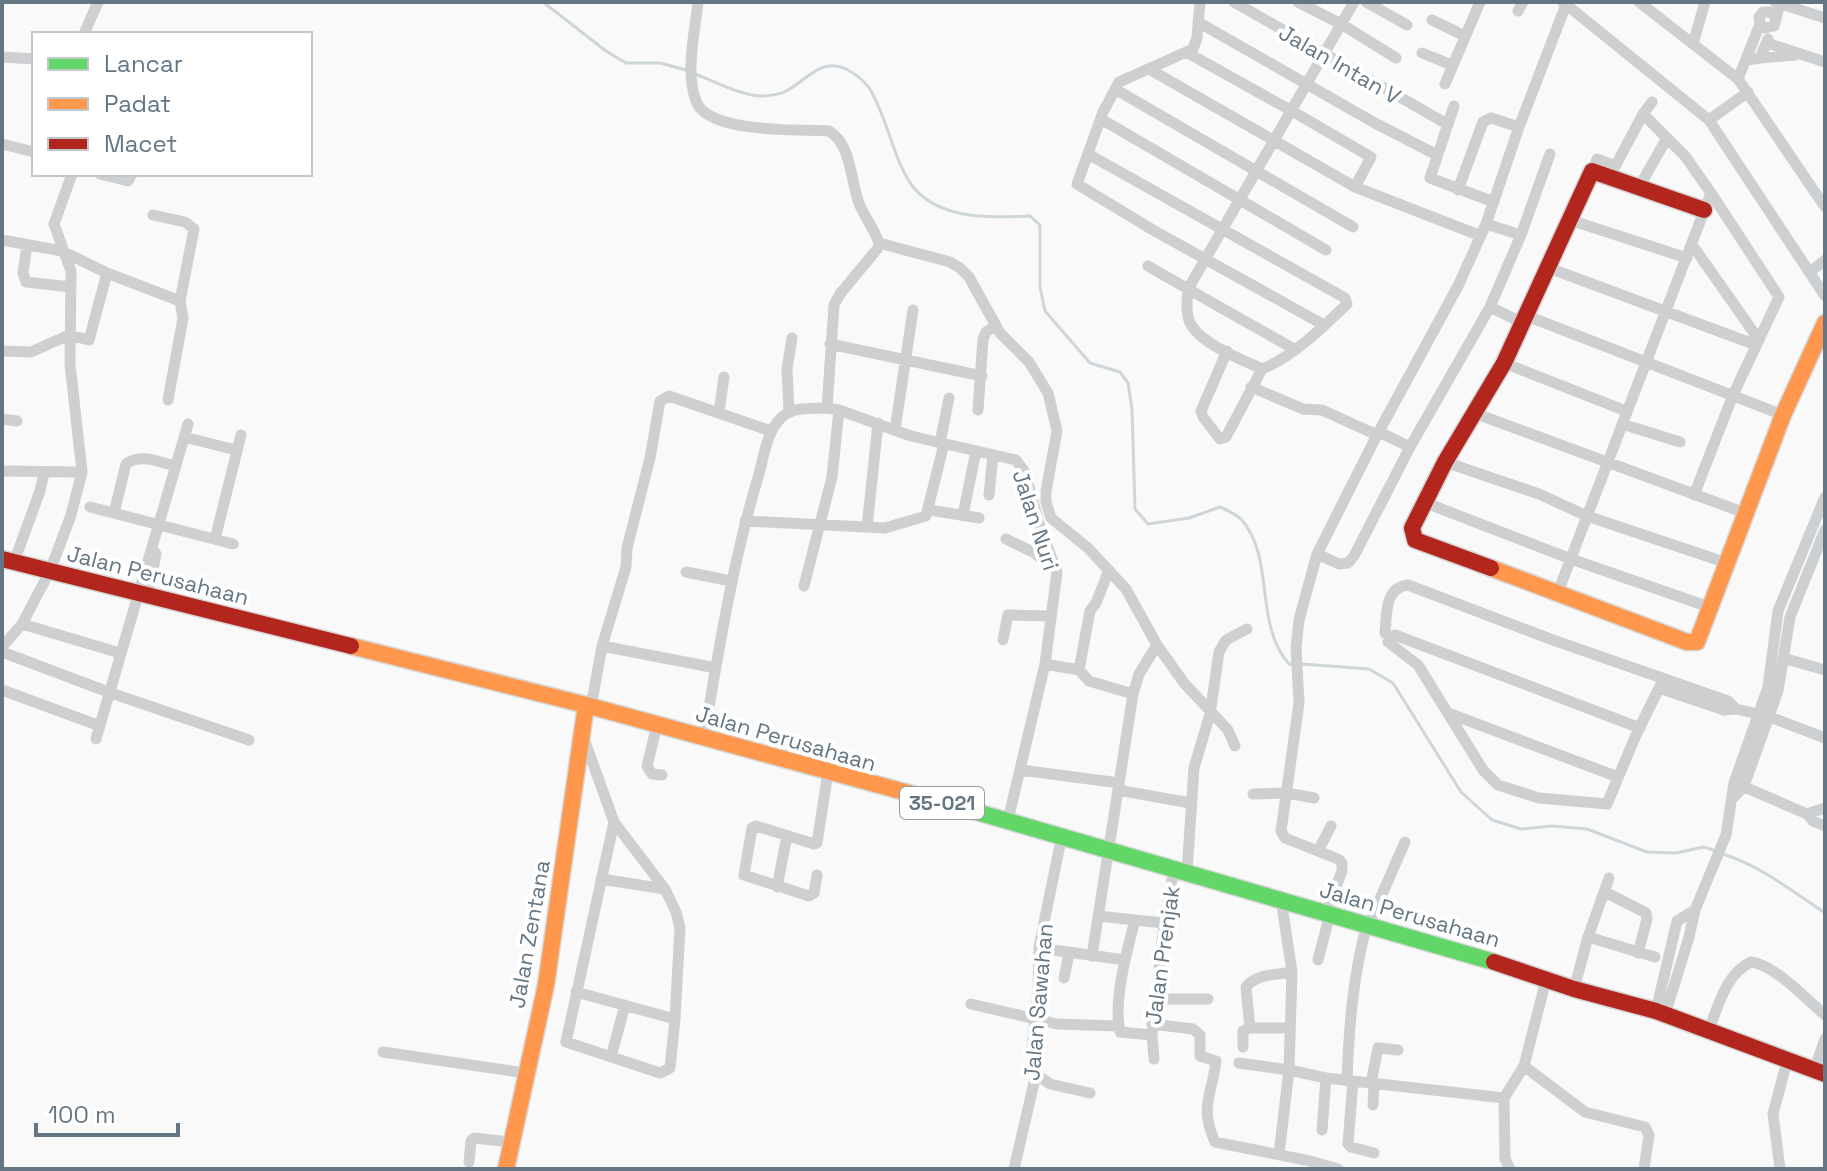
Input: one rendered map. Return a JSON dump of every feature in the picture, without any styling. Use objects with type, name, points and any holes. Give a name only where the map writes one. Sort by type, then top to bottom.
[{"type":"main road","points":[[1704,210],[1639,187],[1612,171],[1592,171],[1504,363],[1445,462],[1412,528],[1415,540],[1691,643],[1700,638],[1783,415],[1825,323]]},
{"type":"main road","name":"Jalan Perusahaan","points":[[8,560],[588,706],[1062,835],[1660,1013],[1820,1072]]},
{"type":"main road","name":"Jalan Zentana","points":[[506,1169],[546,985],[581,732],[588,706]]},
{"type":"street","points":[[85,32],[98,2]]},
{"type":"street","points":[[698,2],[692,67],[697,104],[705,114],[716,120],[741,125],[829,131],[836,135],[847,156],[860,207],[879,243],[834,305],[830,344],[832,477],[804,586]]},
{"type":"street","points":[[1200,2],[1193,49],[1128,76],[1115,89],[1077,184],[1324,325]]},
{"type":"street","name":"Jalan Intan V","points":[[1234,2],[1447,124]]},
{"type":"street","points":[[1298,2],[1396,58]]},
{"type":"street","points":[[1262,369],[1201,336],[1192,326],[1187,311],[1188,289],[1354,2]]},
{"type":"street","points":[[1366,2],[1407,25]]},
{"type":"street","points":[[1445,84],[1480,2]]},
{"type":"street","points":[[1639,2],[1738,79],[1825,207]]},
{"type":"street","points":[[1693,44],[1705,2]]},
{"type":"street","points":[[1318,960],[1328,913],[1343,866],[1338,859],[1282,834],[1299,703],[1296,647],[1299,620],[1317,554],[1458,286],[1481,236],[1565,3],[1709,120],[1825,296]]},
{"type":"street","points":[[1738,79],[1770,12]]},
{"type":"street","points":[[1770,12],[1825,18]]},
{"type":"street","points":[[1760,58],[1767,43],[1770,12]]},
{"type":"street","points":[[1432,20],[1465,36]]},
{"type":"street","points":[[1198,22],[1437,155]]},
{"type":"street","points":[[1767,43],[1825,62]]},
{"type":"street","points":[[1186,52],[1371,157],[1355,187]]},
{"type":"street","points":[[1422,53],[1452,65]]},
{"type":"street","points":[[1746,60],[1801,54]]},
{"type":"street","points":[[2,57],[32,59]]},
{"type":"street","points":[[1149,69],[1355,187],[1481,236]]},
{"type":"street","points":[[1115,89],[1353,227]]},
{"type":"street","points":[[1709,120],[1748,92]]},
{"type":"street","points":[[1612,171],[1652,102]]},
{"type":"street","points":[[1454,106],[1430,178],[1494,202]]},
{"type":"street","points":[[1643,114],[1685,156],[1779,297],[1733,395],[1694,495]]},
{"type":"street","points":[[1458,190],[1483,122],[1491,118],[1519,127]]},
{"type":"street","points":[[1101,119],[1326,250]]},
{"type":"street","points":[[1639,187],[1667,138]]},
{"type":"street","points":[[2,144],[32,150]]},
{"type":"street","points":[[1088,154],[1345,298],[1347,304],[1324,325],[1262,369],[1226,437],[1220,439],[1201,411],[1227,351]]},
{"type":"street","points":[[1317,554],[1339,564],[1350,561],[1410,447],[1490,307],[1521,235],[1550,154]]},
{"type":"street","points":[[71,176],[54,224],[59,250],[71,271],[67,336],[77,472],[71,515],[22,624],[2,649],[111,693],[249,740]]},
{"type":"street","points":[[108,176],[128,181],[131,176]]},
{"type":"street","points":[[1811,187],[1825,179]]},
{"type":"street","points":[[1558,592],[1711,193]]},
{"type":"street","points":[[153,215],[185,222],[194,229],[180,301],[183,318],[168,400]]},
{"type":"street","points":[[1570,220],[1687,258]]},
{"type":"street","points":[[1486,224],[1521,235]]},
{"type":"street","points":[[2,240],[59,250],[107,273],[180,301]]},
{"type":"street","points":[[879,243],[950,262],[960,268],[969,277],[993,327],[1036,371],[1048,393],[1057,431],[1041,504],[1051,518],[1088,548],[1131,597],[1157,645],[1210,714],[1228,730],[1235,746]]},
{"type":"street","points":[[27,245],[23,280],[33,284],[69,287]]},
{"type":"street","points":[[1693,246],[1757,342]]},
{"type":"street","points":[[1810,272],[1825,260]]},
{"type":"street","points":[[1148,266],[1294,349]]},
{"type":"street","points":[[1549,268],[1757,342]]},
{"type":"street","points":[[2,351],[31,352],[67,336],[85,340],[91,338],[107,273]]},
{"type":"street","points":[[1490,307],[1647,361],[1783,415]]},
{"type":"street","points":[[895,430],[913,310]]},
{"type":"street","points":[[978,410],[983,339],[993,327]]},
{"type":"street","points":[[704,737],[731,581],[745,521],[771,431],[789,411],[787,369],[792,338]]},
{"type":"street","points":[[830,344],[982,376]]},
{"type":"street","points":[[1504,363],[1626,411]]},
{"type":"street","points":[[719,412],[724,377]]},
{"type":"street","points":[[1251,387],[1303,409],[1322,410],[1410,447]]},
{"type":"street","points":[[588,706],[626,567],[627,548],[650,458],[660,401],[669,396],[771,431]]},
{"type":"street","points":[[745,521],[893,527],[926,516],[930,510],[949,398]]},
{"type":"street","points":[[789,411],[833,409]]},
{"type":"street","name":"Jalan Nuri","points":[[833,409],[942,444],[1016,460],[1041,504],[1040,527],[1056,570],[1045,664],[1008,820]]},
{"type":"street","points":[[1474,413],[1745,513]]},
{"type":"street","points":[[2,419],[17,421]]},
{"type":"street","points":[[867,527],[878,423]]},
{"type":"street","points":[[96,739],[120,653],[156,554],[153,549],[188,424]]},
{"type":"street","points":[[1622,424],[1680,442]]},
{"type":"street","points":[[215,539],[241,435]]},
{"type":"street","points":[[184,437],[236,450]]},
{"type":"street","points":[[963,515],[976,451]]},
{"type":"street","points":[[989,495],[993,455]]},
{"type":"street","points":[[114,513],[126,464],[131,460],[139,458],[175,466]]},
{"type":"street","points":[[1445,462],[1539,494],[1587,516],[1727,563]]},
{"type":"street","points":[[2,471],[77,472]]},
{"type":"street","points":[[8,560],[40,491],[44,473]]},
{"type":"street","points":[[1767,717],[1778,611],[1825,497]]},
{"type":"street","points":[[1426,503],[1571,559],[1712,608]]},
{"type":"street","points":[[90,507],[233,544]]},
{"type":"street","points":[[930,510],[979,518]]},
{"type":"street","points":[[1660,1013],[1672,971],[1726,835],[1733,798],[1778,691],[1790,617],[1825,530]]},
{"type":"street","points":[[1006,539],[1033,552],[1056,570]]},
{"type":"street","points":[[1796,562],[1809,566]]},
{"type":"street","points":[[1079,670],[1090,611],[1109,570]]},
{"type":"street","points":[[686,572],[731,581]]},
{"type":"street","points":[[1661,684],[1607,804],[1517,793],[1498,785],[1483,770],[1418,665],[1389,637],[1390,597],[1398,587],[1408,585],[1661,684],[1704,699],[1728,701],[1736,709],[1825,738]]},
{"type":"street","points":[[1003,640],[1008,615],[1050,616]]},
{"type":"street","points":[[22,624],[120,653]]},
{"type":"street","name":"Jalan Prenjak","points":[[1154,1059],[1150,1031],[1164,923],[1180,870],[1198,750],[1210,714],[1221,646],[1247,629]]},
{"type":"street","points":[[1389,637],[1640,728]]},
{"type":"street","points":[[1092,956],[1111,851],[1133,694],[1139,674],[1157,645]]},
{"type":"street","points":[[602,646],[716,668]]},
{"type":"street","points":[[1783,658],[1825,670]]},
{"type":"street","points":[[1045,664],[1079,670],[1089,681],[1133,694]]},
{"type":"street","points":[[2,690],[100,726]]},
{"type":"street","points":[[1448,712],[1618,777]]},
{"type":"street","points":[[657,725],[647,766],[652,774],[662,775]]},
{"type":"street","points":[[581,732],[614,822],[665,889],[680,928],[670,1068],[660,1073],[566,1042],[614,822]]},
{"type":"street","points":[[1021,770],[1119,786],[1190,803]]},
{"type":"street","points":[[817,875],[812,895],[744,877],[751,830],[756,826],[817,843],[828,772]]},
{"type":"street","points":[[1739,785],[1807,814],[1813,821],[1825,826]]},
{"type":"street","points":[[1253,794],[1287,793],[1314,798]]},
{"type":"street","points":[[1807,814],[1825,808]]},
{"type":"street","points":[[1318,851],[1331,826]]},
{"type":"street","name":"Jalan Sawahan","points":[[1014,1169],[1036,1074],[1032,1049],[1039,948],[1062,835]]},
{"type":"street","points":[[777,887],[787,836]]},
{"type":"street","points":[[1374,1153],[1348,1144],[1350,1010],[1357,989],[1359,959],[1368,924],[1405,842]]},
{"type":"street","points":[[1574,989],[1609,878]]},
{"type":"street","points":[[601,879],[665,889]]},
{"type":"street","points":[[1605,892],[1646,913],[1638,953]]},
{"type":"street","points":[[1279,1154],[1289,1070],[1292,972],[1281,899]]},
{"type":"street","points":[[1098,916],[1164,923]]},
{"type":"street","points":[[1135,920],[1125,960],[1118,1026],[1123,1033],[1193,1029],[1200,1035],[1200,1056],[1216,1061],[1206,1106],[1206,1118],[1215,1142],[1338,1169]]},
{"type":"street","points":[[1588,937],[1655,957]]},
{"type":"street","points":[[1039,948],[1125,960]]},
{"type":"street","points":[[1064,978],[1069,954]]},
{"type":"street","points":[[1708,1032],[1728,983],[1736,972],[1751,962],[1759,963],[1785,981],[1825,1015]]},
{"type":"street","points":[[1250,1028],[1246,987],[1249,982],[1292,972]]},
{"type":"street","points":[[1510,1169],[1504,1150],[1504,1098],[1524,1066],[1546,980]]},
{"type":"street","points":[[576,992],[675,1019]]},
{"type":"street","points":[[1155,999],[1208,999]]},
{"type":"street","points":[[971,1004],[1073,1026],[1118,1026]]},
{"type":"street","points":[[611,1057],[625,1005]]},
{"type":"street","points":[[1243,1047],[1243,1031],[1250,1028],[1290,1028]]},
{"type":"street","points":[[1820,1072],[1825,1039]]},
{"type":"street","points":[[1373,1105],[1372,1083],[1378,1048],[1398,1050]]},
{"type":"street","points":[[383,1052],[525,1073]]},
{"type":"street","points":[[1780,1169],[1773,1114],[1787,1061]]},
{"type":"street","points":[[1239,1063],[1326,1078],[1504,1098]]},
{"type":"street","points":[[1524,1066],[1585,1112],[1645,1127],[1649,1135],[1644,1169]]},
{"type":"street","points":[[1036,1074],[1050,1084],[1090,1093]]},
{"type":"street","points":[[1322,1130],[1326,1078]]},
{"type":"street","points":[[469,1162],[474,1138],[511,1145]]},
{"type":"waterway","points":[[543,2],[626,63],[660,63],[686,70]]},
{"type":"waterway","points":[[693,73],[737,91],[762,96],[784,92],[821,68],[837,66],[846,69],[869,88],[904,172],[925,198],[938,206],[968,215],[1030,216],[1040,225],[1040,287],[1045,311],[1090,363],[1120,372],[1128,383],[1132,409],[1135,509],[1148,524],[1189,518],[1220,507],[1241,519],[1252,535],[1258,553],[1271,630],[1278,648],[1289,664],[1294,664]]},
{"type":"waterway","points":[[1302,664],[1369,669],[1393,683],[1461,792],[1492,820],[1521,829],[1552,826],[1587,829],[1647,852],[1676,853],[1704,847],[1716,851]]},
{"type":"waterway","points":[[1723,854],[1763,872],[1825,913]]},
{"type":"traffic: fast","points":[[956,806],[1494,962]]},
{"type":"traffic: slow","points":[[1491,568],[1687,642],[1697,642],[1783,415],[1825,323]]},
{"type":"traffic: slow","points":[[351,646],[586,705],[956,806]]},
{"type":"traffic: slow","points":[[506,1169],[546,985],[586,705]]},
{"type":"traffic: jam","points":[[1491,568],[1415,540],[1412,528],[1445,462],[1504,363],[1592,171],[1704,210]]},
{"type":"traffic: jam","points":[[2,559],[351,646]]},
{"type":"traffic: jam","points":[[1494,962],[1574,989],[1656,1011],[1825,1074]]}]
